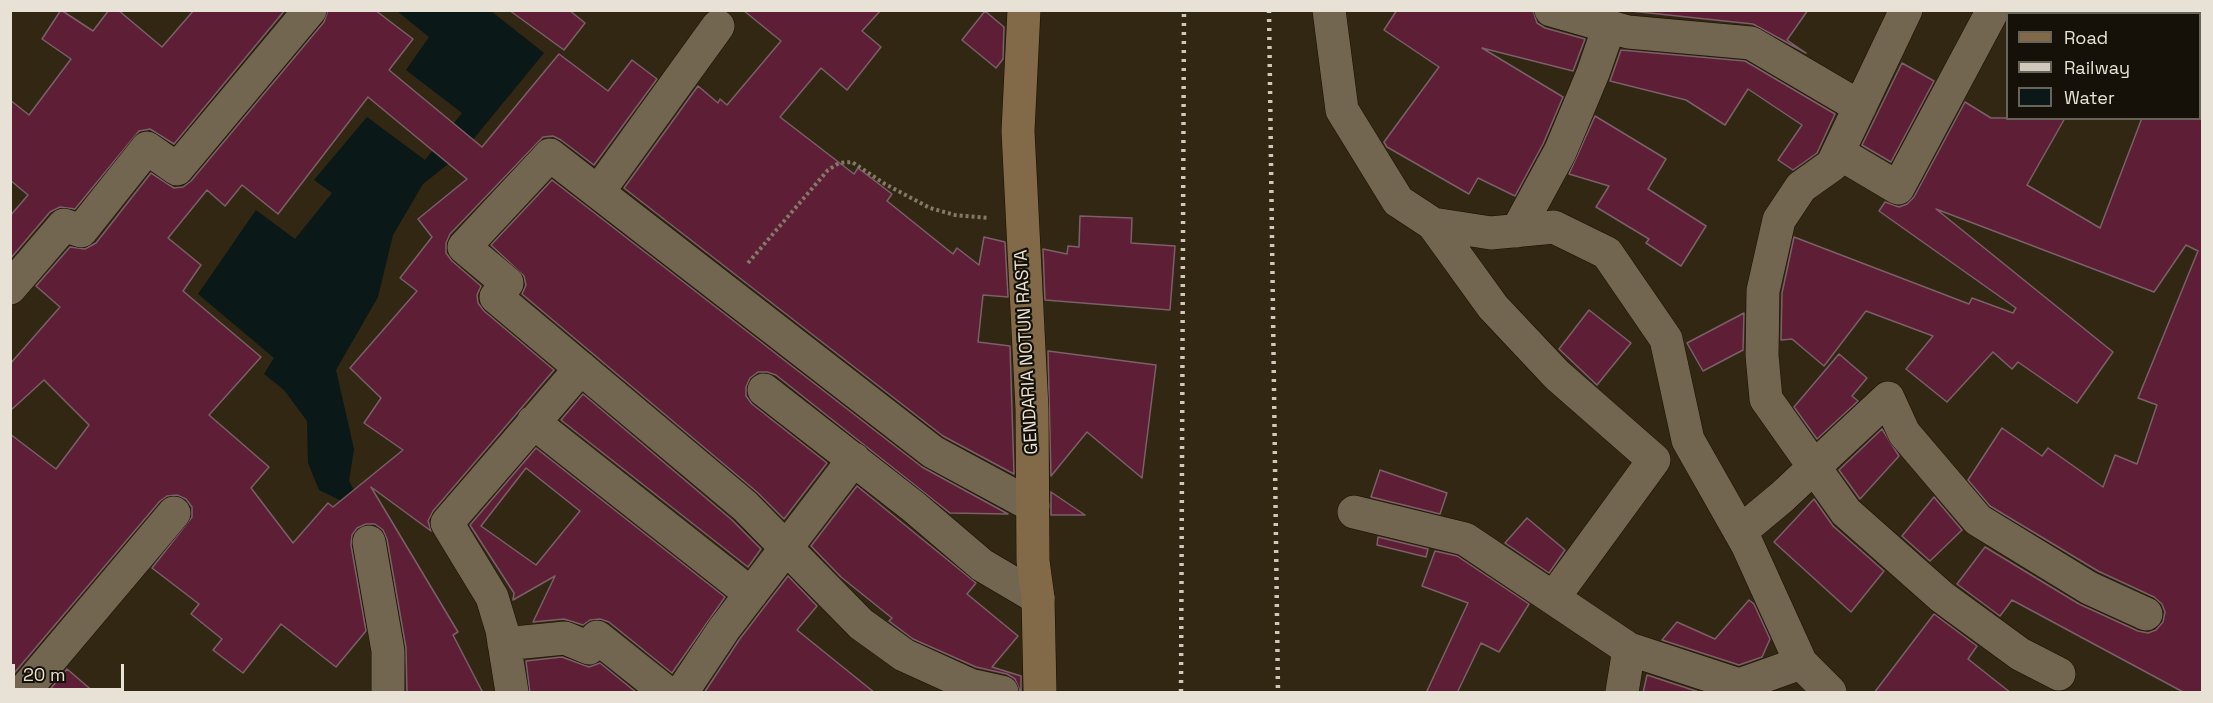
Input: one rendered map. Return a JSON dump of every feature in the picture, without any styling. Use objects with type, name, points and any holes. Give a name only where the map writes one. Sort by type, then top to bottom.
[{"type":"main road","name":"GENDARIA NOTUN RASTA","points":[[1024,10],[1018,131],[1032,409],[1033,561],[1038,598],[1040,693]]},
{"type":"street","points":[[10,288],[64,225],[81,231],[147,148],[177,169],[310,10]]},
{"type":"street","points":[[1329,10],[1342,110],[1398,201],[1433,224],[1494,307],[1557,375],[1654,460],[1554,597]]},
{"type":"street","points":[[1551,10],[1628,32],[1751,43],[1860,107]]},
{"type":"street","points":[[1906,10],[1832,165],[1801,187],[1779,220],[1763,291],[1762,355],[1766,399],[1846,512],[1942,597],[2020,654],[2059,674]]},
{"type":"street","points":[[1839,153],[1898,188],[1993,10]]},
{"type":"street","points":[[598,192],[718,26]]},
{"type":"street","points":[[1517,231],[1560,152],[1610,27]]},
{"type":"street","points":[[1002,693],[970,685],[904,655],[861,624],[745,506],[496,297],[507,283],[464,247],[550,154],[933,452],[1033,506]]},
{"type":"street","points":[[1433,224],[1491,233],[1554,227],[1607,253],[1666,339],[1688,440],[1740,532],[1802,663],[1830,693]]},
{"type":"street","points":[[512,693],[504,644],[492,597],[447,524],[580,368]]},
{"type":"street","points":[[764,390],[854,459],[982,565],[1038,598]]},
{"type":"street","points":[[1740,532],[1888,398],[1904,433],[1978,520],[2089,588],[2146,614]]},
{"type":"street","points":[[533,422],[751,594]]},
{"type":"street","points":[[682,693],[751,594],[854,459]]},
{"type":"street","points":[[1354,512],[1465,539],[1629,649],[1739,685],[1802,663]]},
{"type":"street","points":[[23,693],[174,513]]},
{"type":"street","points":[[369,542],[388,651],[388,693]]},
{"type":"street","points":[[504,644],[565,638],[589,648],[597,637],[666,693]]},
{"type":"street","points":[[1622,693],[1629,649]]},
{"type":"path","points":[[725,288],[828,170],[839,163],[852,162],[885,184],[938,210],[955,215],[1022,221]]},
{"type":"water","points":[[397,11],[491,11],[544,53],[462,153],[423,184],[393,235],[378,297],[336,370],[354,449],[349,481],[359,499],[352,506],[319,490],[308,463],[307,421],[284,390],[264,374],[274,358],[198,294],[256,210],[295,239],[332,193],[314,180],[367,117],[425,160],[462,113],[406,70],[429,37]]},
{"type":"building","points":[[61,10],[93,31],[109,10],[118,10],[162,47],[194,10],[285,10],[174,144],[150,129],[139,131],[75,209],[60,207],[50,212],[10,259],[10,216],[28,195],[10,180],[10,100],[29,115],[71,59],[42,39]]},
{"type":"building","points":[[328,10],[375,10],[413,39],[389,70],[482,147],[559,54],[608,91],[632,60],[657,79],[594,165],[561,140],[553,136],[543,137],[450,234],[446,243],[446,253],[452,261],[481,286],[477,295],[478,303],[484,311],[554,370],[433,511],[428,521],[431,531],[371,487],[458,632],[453,635],[483,693],[407,693],[406,648],[387,539],[383,530],[375,524],[366,524],[357,528],[352,535],[351,545],[366,631],[336,667],[281,624],[243,673],[213,650],[222,639],[191,614],[199,604],[152,568],[192,517],[192,507],[186,499],[177,495],[167,496],[160,501],[10,678],[10,434],[56,469],[89,425],[44,380],[10,411],[10,364],[60,307],[36,286],[70,247],[85,249],[96,243],[151,173],[174,188],[183,187],[191,181],[324,22]],"holes":[[[368,97],[467,179],[418,219],[432,237],[400,278],[417,291],[350,368],[381,398],[364,423],[403,450],[333,507],[328,503],[293,543],[251,488],[269,467],[209,415],[261,357],[183,291],[201,265],[168,238],[207,190],[225,206],[242,185],[278,214]]]},
{"type":"building","points":[[509,10],[569,10],[585,23],[564,50]]},
{"type":"building","points":[[743,10],[881,10],[862,31],[881,47],[847,90],[821,68],[780,117],[854,174],[858,168],[892,194],[887,201],[953,254],[957,248],[979,265],[984,237],[1005,242],[1008,297],[983,295],[978,342],[1010,346],[1014,474],[943,436],[624,188],[698,86],[718,103],[720,99],[727,105],[781,41]]},
{"type":"building","points":[[1397,10],[1533,10],[1537,23],[1545,28],[1585,39],[1573,71],[1482,48],[1563,97],[1543,144],[1515,196],[1478,178],[1469,194],[1387,147],[1384,142],[1439,67],[1384,30]]},
{"type":"building","points":[[1621,10],[1808,10],[1787,40],[1806,53],[1753,24]]},
{"type":"building","points":[[985,11],[1004,27],[1003,59],[996,68],[962,40]]},
{"type":"building","points":[[1621,50],[1745,61],[1835,114],[1817,153],[1793,170],[1778,160],[1802,125],[1748,89],[1725,125],[1686,100],[1610,81]]},
{"type":"building","points":[[1902,63],[1934,81],[1891,162],[1862,145]]},
{"type":"building","points":[[1965,102],[1991,118],[2064,120],[2027,185],[2100,228],[2141,120],[2201,120],[2202,118],[2202,693],[2185,693],[2012,600],[2000,616],[1957,584],[1985,547],[2079,604],[2138,631],[2148,633],[2156,630],[2163,622],[2165,612],[2162,604],[2154,597],[2098,571],[1990,506],[1968,480],[2002,428],[2042,456],[2048,448],[2103,487],[2115,455],[2137,464],[2157,405],[2138,398],[2198,251],[2186,245],[2154,292],[1936,209],[2113,352],[2077,403],[2018,362],[2012,369],[1993,352],[1947,402],[1906,369],[1933,336],[1866,311],[1824,366],[1792,339],[1781,340],[1782,293],[1794,237],[1969,304],[1972,298],[2013,313],[2016,308],[1879,211],[1885,202],[1899,207],[1907,204],[1914,197]]},
{"type":"building","points":[[1595,116],[1666,159],[1648,189],[1706,226],[1681,266],[1646,243],[1649,239],[1596,207],[1609,186],[1569,174]]},
{"type":"building","points":[[552,180],[922,467],[1008,514],[950,513],[776,375],[758,372],[750,378],[746,387],[746,396],[752,404],[827,463],[784,519],[757,492],[522,294],[526,285],[524,276],[491,245]]},
{"type":"building","points":[[1080,216],[1132,218],[1131,243],[1175,246],[1170,310],[1045,300],[1043,249],[1067,254],[1068,246],[1079,247]]},
{"type":"building","points":[[1589,310],[1631,343],[1597,385],[1559,349]]},
{"type":"building","points":[[1744,313],[1743,350],[1703,371],[1687,343]]},
{"type":"building","points":[[1048,351],[1156,365],[1142,478],[1087,432],[1051,476]]},
{"type":"building","points":[[1839,354],[1867,378],[1852,396],[1858,401],[1817,439],[1794,407]]},
{"type":"building","points":[[583,394],[732,520],[761,549],[748,567],[561,420]]},
{"type":"building","points":[[1882,429],[1899,456],[1860,499],[1839,470]]},
{"type":"building","points":[[536,448],[725,597],[672,673],[609,622],[600,619],[590,620],[583,625],[564,619],[533,622],[555,576],[513,600],[514,593],[470,525]],"holes":[[[526,468],[580,511],[536,565],[481,526]]]},
{"type":"building","points":[[1380,470],[1447,493],[1440,514],[1371,497]]},
{"type":"building","points":[[857,486],[976,583],[967,594],[1018,636],[992,667],[1021,676],[1021,693],[1015,679],[1007,674],[976,667],[913,639],[889,621],[892,618],[841,577],[811,546]]},
{"type":"building","points":[[1051,492],[1085,515],[1051,515]]},
{"type":"building","points":[[1934,497],[1962,530],[1930,561],[1902,536]]},
{"type":"building","points":[[1814,499],[1833,526],[1884,571],[1851,612],[1774,542]]},
{"type":"building","points":[[1527,518],[1565,550],[1549,573],[1505,543]]},
{"type":"building","points":[[1378,537],[1428,549],[1426,557],[1377,545]]},
{"type":"building","points":[[1435,551],[1457,556],[1529,604],[1499,652],[1481,643],[1457,693],[1426,693],[1468,603],[1422,586]]},
{"type":"building","points":[[788,576],[817,606],[797,630],[875,693],[704,693],[739,640]]},
{"type":"building","points":[[1749,600],[1754,604],[1770,639],[1762,657],[1739,665],[1662,640],[1677,622],[1715,639]]},
{"type":"building","points":[[1934,614],[1977,646],[1968,659],[2011,693],[1874,693]]},
{"type":"building","points":[[562,657],[589,667],[600,663],[637,693],[530,693],[526,661]]},
{"type":"building","points":[[67,669],[95,693],[47,693]]},
{"type":"building","points":[[1647,675],[1702,693],[1643,693]]},
{"type":"railway","points":[[1181,692],[1184,10]]},
{"type":"railway","points":[[1269,10],[1278,692]]}]
